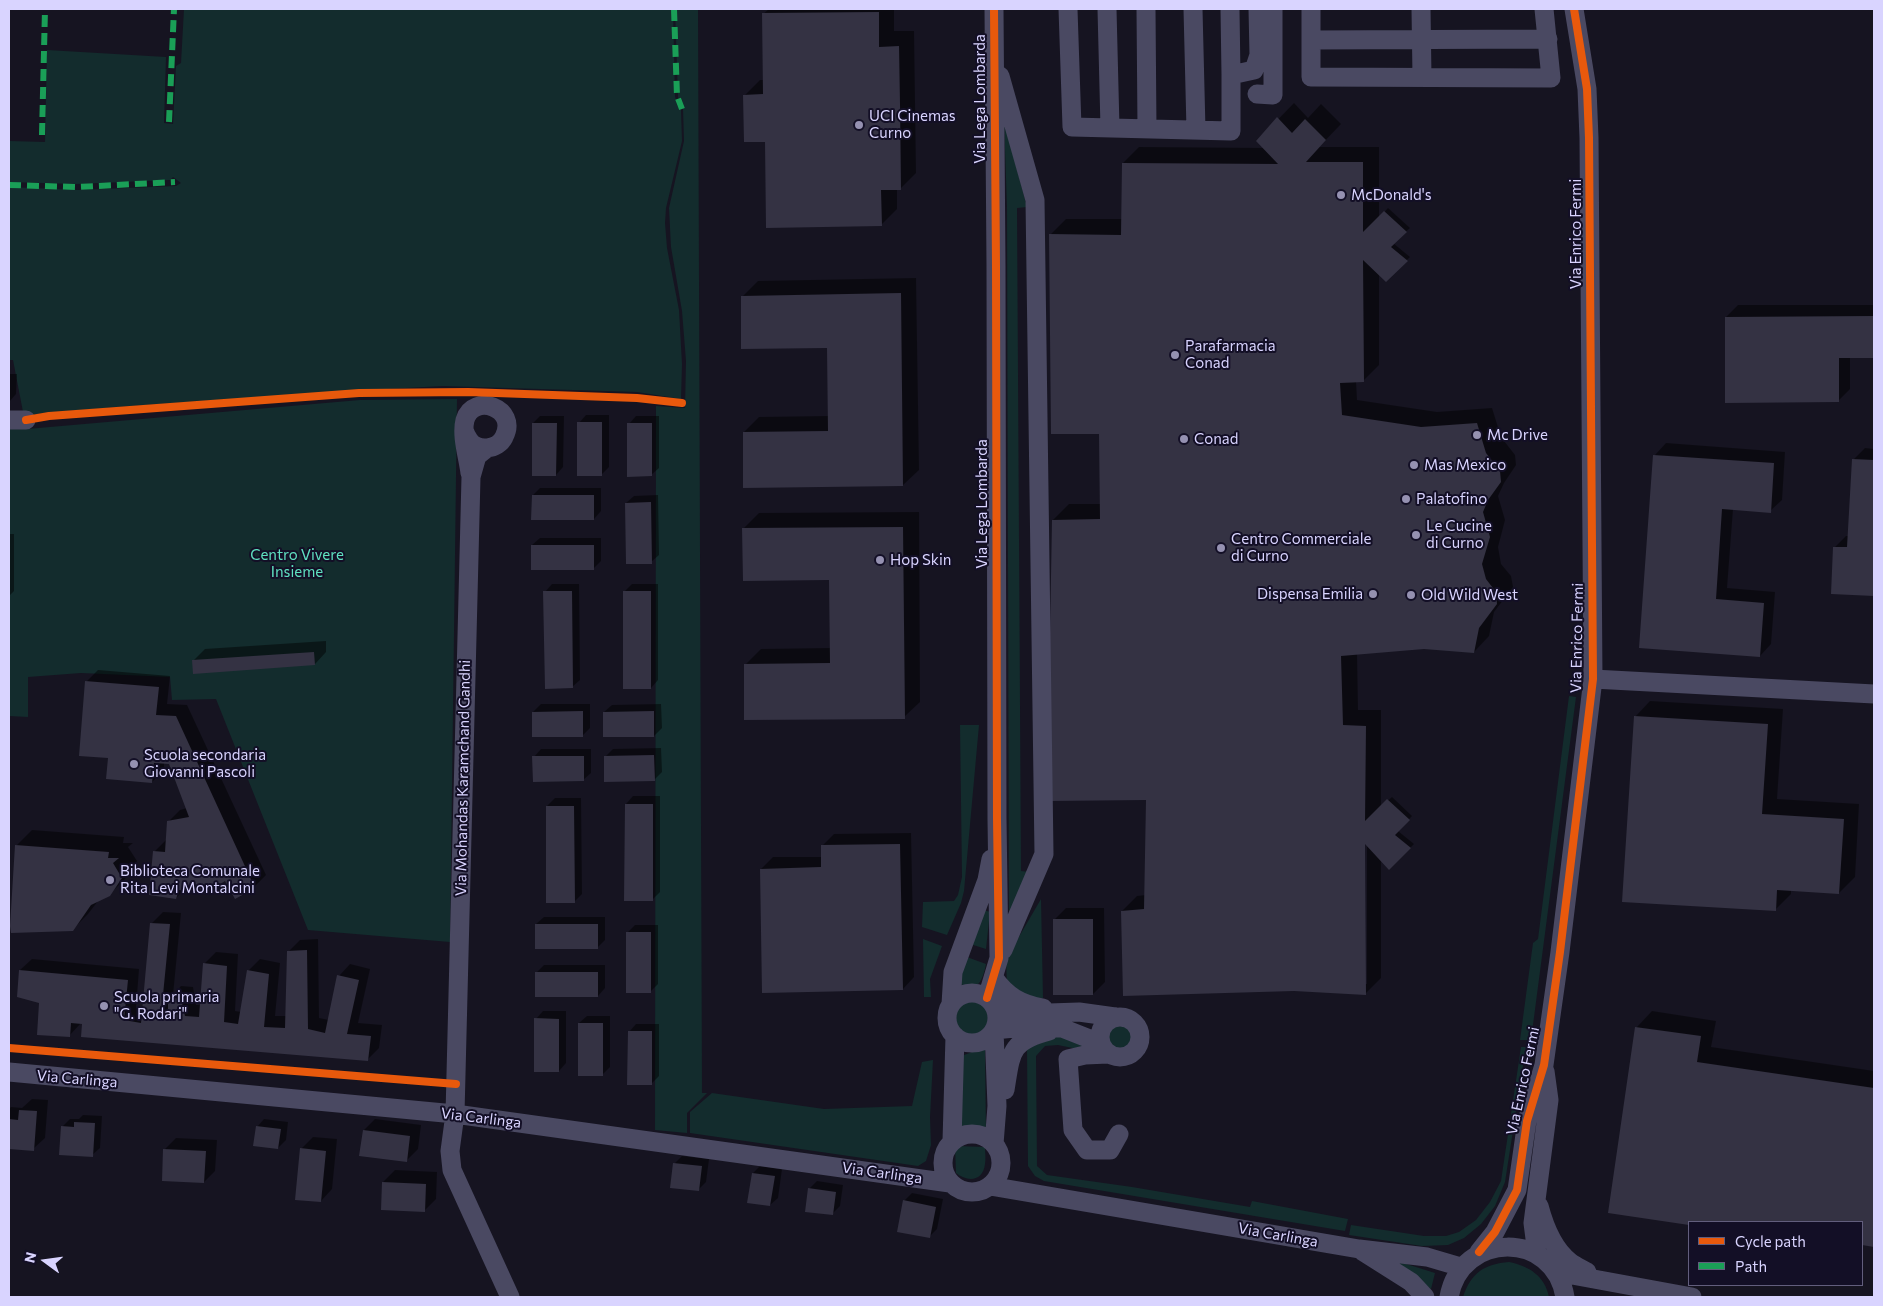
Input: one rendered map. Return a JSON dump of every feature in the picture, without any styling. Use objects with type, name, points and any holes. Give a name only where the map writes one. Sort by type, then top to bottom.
[{"type":"street","name":"Via Lega Lombarda","points":[[994,9],[999,958],[991,1003],[996,1023],[994,1030],[997,1106],[994,1144]]},
{"type":"street","points":[[1107,9],[1110,128]]},
{"type":"street","points":[[1146,9],[1147,129]]},
{"type":"street","points":[[1192,9],[1196,130]]},
{"type":"street","points":[[1067,10],[1072,126],[1231,131],[1230,9]]},
{"type":"street","points":[[1231,75],[1254,70],[1259,55],[1258,9]]},
{"type":"street","points":[[1257,94],[1272,94],[1273,9]]},
{"type":"street","points":[[1311,9],[1311,77],[1551,78],[1544,9]]},
{"type":"street","points":[[1421,9],[1422,77]]},
{"type":"street","name":"Via Enrico Fermi","points":[[1480,1252],[1495,1232],[1518,1190],[1527,1121],[1544,1065],[1560,952],[1593,679],[1589,138],[1587,89],[1574,9]]},
{"type":"street","points":[[1311,40],[1548,39]]},
{"type":"street","points":[[994,54],[1035,200],[1044,854],[999,958]]},
{"type":"street","name":"Via Mohandas Karamchand Gandhi","points":[[464,430],[465,418],[471,410],[483,404],[496,407],[504,415],[507,428],[504,439],[496,446],[487,448],[477,456],[470,477],[455,1114],[450,1151],[452,1170],[510,1297]]},
{"type":"street","points":[[464,430],[469,441],[477,447],[487,448]]},
{"type":"street","points":[[464,430],[470,477]]},
{"type":"street","points":[[1593,679],[1874,694]]},
{"type":"street","name":"Via Lega Lombarda","points":[[952,1141],[955,1036],[948,1024],[947,1017],[951,1004],[952,972],[987,880],[997,819]]},
{"type":"street","points":[[955,1036],[968,1042],[976,1042],[983,1040],[994,1030],[1025,1027],[1062,1028],[1121,1058],[1133,1053],[1140,1044],[1140,1033],[1135,1023],[1126,1017],[1029,1005],[1004,992],[994,978]]},
{"type":"street","points":[[951,1004],[964,994],[980,994],[991,1003],[1019,1014],[1079,1012]]},
{"type":"street","points":[[1104,1049],[1100,1032],[1105,1022],[1115,1017]]},
{"type":"street","points":[[997,1106],[1005,1090],[1009,1060],[1019,1043],[1042,1033],[1062,1028]]},
{"type":"street","points":[[1104,1049],[1068,1059],[1073,1130],[1087,1150],[1110,1150],[1119,1134]]},
{"type":"street","name":"Via Enrico Fermi","points":[[1537,1254],[1534,1223],[1536,1194],[1548,1100],[1544,1065]]},
{"type":"street","name":"Via Carlinga","points":[[9,1072],[455,1114],[950,1182]]},
{"type":"street","points":[[952,1141],[960,1136],[969,1134],[986,1138],[994,1144],[999,1152],[1001,1161],[1000,1170],[990,1186]]},
{"type":"street","name":"Via Carlinga","points":[[952,1141],[943,1157],[945,1175],[957,1188],[965,1191],[982,1190],[990,1186],[1359,1248],[1426,1257],[1461,1267]]},
{"type":"street","points":[[1536,1194],[1543,1219],[1555,1244],[1569,1262],[1604,1280]]},
{"type":"street","points":[[1449,1297],[1451,1285],[1461,1267],[1480,1252],[1509,1245],[1537,1254],[1553,1268],[1563,1286],[1565,1297]]},
{"type":"street","name":"Via Carlinga","points":[[1359,1248],[1411,1282],[1425,1297]]},
{"type":"street","points":[[1553,1268],[1572,1275],[1692,1297]]},
{"type":"green space","points":[[184,9],[673,9],[675,96],[677,105],[681,110],[682,141],[666,208],[665,223],[667,248],[679,310],[682,364],[681,399],[637,392],[443,386],[117,407],[43,413],[24,417],[13,360],[9,360],[9,187],[78,190],[176,186],[181,183],[173,177],[170,180],[76,184],[9,182],[9,141],[45,142],[47,50],[166,57],[164,123],[173,124],[176,66],[181,63]]},
{"type":"green space","points":[[675,9],[698,9],[702,1093],[707,1093],[687,1113],[687,1133],[655,1130],[656,406],[685,408],[686,361],[682,311],[671,247],[669,208],[684,141],[683,109],[678,97]]},
{"type":"green space","points":[[1004,120],[1027,207],[1017,208],[1021,871],[1030,872],[1009,921],[1007,207]]},
{"type":"green space","name":"Centro Vivere Insieme","points":[[457,399],[450,942],[308,930],[216,699],[172,700],[170,677],[81,673],[28,677],[28,717],[9,716],[9,429],[360,400]]},
{"type":"green space","points":[[1569,696],[1576,697],[1531,1040],[1520,1040],[1533,943],[1538,939]]},
{"type":"green space","points":[[960,725],[979,725],[964,891],[961,903],[947,935],[922,927],[923,902],[954,901],[958,895],[962,877]]},
{"type":"green space","points":[[1041,899],[1043,998],[1030,998],[1007,986],[1006,959]]},
{"type":"green space","points":[[984,910],[990,912],[986,949],[970,944]]},
{"type":"green space","points":[[923,939],[942,946],[930,979],[931,997],[924,997]]},
{"type":"green space","points":[[964,956],[986,964],[981,980],[974,987],[965,986],[958,982]]},
{"type":"green space","points":[[972,998],[985,1004],[991,1017],[985,1030],[972,1036],[959,1030],[953,1017],[959,1004]]},
{"type":"green space","points":[[1119,1024],[1129,1027],[1132,1037],[1129,1047],[1119,1050],[1109,1047],[1106,1037],[1109,1027]]},
{"type":"green space","points":[[1056,1037],[1069,1037],[1083,1046],[1082,1050],[1058,1045],[1045,1046],[1036,1056],[1037,1166],[1047,1175],[1250,1207],[1252,1201],[1348,1219],[1345,1231],[1044,1181],[1035,1176],[1028,1166],[1027,1048]]},
{"type":"green space","points":[[985,1047],[986,1138],[973,1135],[960,1136],[959,1057]]},
{"type":"green space","points":[[1521,1047],[1526,1047],[1505,1182],[1495,1206],[1481,1224],[1464,1238],[1448,1245],[1422,1246],[1349,1235],[1351,1225],[1424,1236],[1446,1236],[1459,1232],[1476,1220],[1490,1202],[1501,1181]]},
{"type":"green space","points":[[933,1060],[930,1117],[931,1145],[926,1161],[918,1166],[690,1133],[690,1112],[712,1093],[824,1109],[912,1106],[922,1062]]},
{"type":"green space","points":[[955,1146],[985,1147],[984,1170],[978,1177],[969,1179],[956,1173]]},
{"type":"green space","points":[[1384,1257],[1435,1273],[1431,1289]]},
{"type":"green space","points":[[1509,1262],[1523,1266],[1535,1273],[1544,1283],[1549,1297],[1463,1297],[1470,1282],[1480,1271],[1492,1265]]},
{"type":"building","points":[[879,12],[879,47],[899,46],[901,190],[881,190],[882,226],[766,228],[765,142],[744,142],[743,95],[763,94],[762,13]]},
{"type":"building","points":[[1277,117],[1292,133],[1305,119],[1326,140],[1306,162],[1363,162],[1363,232],[1384,211],[1407,232],[1391,247],[1408,261],[1386,282],[1363,260],[1364,382],[1340,383],[1342,415],[1421,427],[1477,423],[1486,453],[1500,471],[1501,482],[1488,500],[1483,512],[1490,537],[1482,564],[1486,579],[1496,592],[1497,604],[1479,628],[1474,653],[1424,649],[1341,656],[1343,725],[1366,726],[1365,821],[1387,799],[1410,820],[1395,835],[1411,848],[1389,870],[1365,844],[1366,995],[1294,991],[1123,996],[1121,911],[1144,909],[1146,800],[1047,801],[1052,520],[1100,519],[1099,434],[1051,434],[1049,234],[1121,235],[1122,163],[1278,164],[1256,141]]},
{"type":"building","points":[[901,293],[903,486],[743,488],[743,432],[828,431],[827,348],[741,349],[741,296]]},
{"type":"building","points":[[1874,316],[1874,358],[1839,358],[1839,402],[1725,403],[1725,317]]},
{"type":"building","points":[[577,422],[602,422],[602,476],[577,476]]},
{"type":"building","points":[[532,423],[557,423],[556,476],[532,476]]},
{"type":"building","points":[[627,423],[652,423],[652,476],[627,477]]},
{"type":"building","points":[[1653,455],[1774,463],[1771,513],[1722,509],[1716,599],[1764,603],[1760,657],[1639,648]]},
{"type":"building","points":[[1852,459],[1874,460],[1874,596],[1831,594],[1833,547],[1847,547]]},
{"type":"building","points":[[532,495],[594,495],[594,520],[531,520]]},
{"type":"building","points":[[651,502],[652,564],[626,564],[625,503]]},
{"type":"building","points":[[903,527],[905,719],[744,720],[744,664],[830,663],[829,580],[743,581],[742,528]]},
{"type":"building","points":[[531,545],[594,545],[594,570],[531,570]]},
{"type":"building","points":[[543,591],[572,591],[573,688],[545,689]]},
{"type":"building","points":[[623,591],[651,591],[651,689],[623,689]]},
{"type":"building","points":[[314,652],[315,665],[193,674],[192,660]]},
{"type":"building","points":[[85,681],[159,687],[156,715],[176,716],[255,888],[235,899],[225,881],[204,894],[179,890],[176,899],[149,895],[153,851],[165,852],[167,821],[189,817],[169,764],[154,763],[152,783],[106,779],[108,758],[79,756]]},
{"type":"building","points":[[583,711],[583,737],[532,737],[532,712]]},
{"type":"building","points":[[654,711],[654,737],[603,737],[603,712]]},
{"type":"building","points":[[1634,716],[1768,724],[1762,814],[1844,819],[1839,894],[1777,890],[1776,911],[1622,902]]},
{"type":"building","points":[[654,755],[655,781],[604,782],[604,756]]},
{"type":"building","points":[[532,756],[584,756],[584,781],[533,782]]},
{"type":"building","points":[[625,804],[653,804],[653,901],[624,901]]},
{"type":"building","points":[[546,806],[574,806],[575,903],[546,903]]},
{"type":"building","points":[[900,844],[903,990],[762,993],[760,869],[821,867],[821,845]]},
{"type":"building","points":[[15,845],[109,852],[108,858],[119,858],[113,863],[122,878],[110,896],[91,905],[73,931],[11,933]]},
{"type":"building","points":[[1053,919],[1093,919],[1093,995],[1053,995]]},
{"type":"building","points":[[150,923],[170,924],[161,1015],[168,1015],[168,997],[181,999],[185,1016],[199,1017],[203,963],[227,966],[224,1022],[238,1024],[247,970],[269,974],[264,1027],[285,1028],[287,951],[307,950],[308,1029],[325,1033],[337,975],[359,980],[347,1034],[371,1036],[368,1061],[81,1037],[82,1024],[71,1023],[70,1037],[37,1035],[39,1003],[17,997],[19,970],[128,980],[124,1020],[141,1023]]},
{"type":"building","points":[[535,924],[598,924],[598,949],[535,949]]},
{"type":"building","points":[[626,932],[651,932],[651,993],[626,993]]},
{"type":"building","points":[[535,972],[598,972],[598,997],[535,997]]},
{"type":"building","points":[[534,1018],[559,1019],[559,1072],[534,1072]]},
{"type":"building","points":[[578,1023],[603,1023],[603,1076],[578,1076]]},
{"type":"building","points":[[1635,1027],[1701,1036],[1697,1062],[1874,1088],[1874,1247],[1863,1245],[1863,1221],[1688,1221],[1688,1225],[1608,1213]]},
{"type":"building","points":[[628,1031],[652,1031],[652,1085],[627,1085]]},
{"type":"building","points":[[19,1110],[37,1111],[34,1151],[9,1149],[9,1119],[18,1120]]},
{"type":"building","points":[[74,1122],[95,1123],[93,1157],[59,1155],[61,1126],[74,1127]]},
{"type":"building","points":[[256,1126],[281,1129],[278,1149],[253,1146]]},
{"type":"building","points":[[363,1130],[410,1136],[407,1162],[359,1156]]},
{"type":"building","points":[[300,1148],[326,1151],[321,1202],[295,1200]]},
{"type":"building","points":[[163,1149],[206,1151],[204,1183],[162,1181]]},
{"type":"building","points":[[673,1163],[702,1166],[699,1191],[670,1188]]},
{"type":"building","points":[[752,1173],[775,1176],[770,1206],[747,1203]]},
{"type":"building","points":[[382,1182],[426,1184],[425,1212],[381,1210]]},
{"type":"building","points":[[808,1188],[836,1192],[833,1215],[805,1212]]},
{"type":"building","points":[[903,1200],[936,1207],[930,1238],[897,1232]]},
{"type":"marked path","points":[[42,135],[45,9]]},
{"type":"marked path","points":[[169,122],[174,9]]},
{"type":"marked path","points":[[674,9],[677,96],[682,109]]},
{"type":"marked path","points":[[9,185],[77,187],[175,182]]},
{"type":"cycle path","points":[[987,998],[999,958],[994,9]]},
{"type":"cycle path","points":[[1479,1252],[1495,1232],[1517,1190],[1527,1121],[1544,1065],[1560,952],[1593,679],[1589,138],[1587,89],[1574,9]]},
{"type":"cycle path","points":[[26,420],[49,416],[359,393],[468,392],[637,398],[682,403]]},
{"type":"cycle path","points":[[9,1048],[456,1084]]},
{"type":"place","name":"UCI Cinemas Curno","points":[[859,125]]},
{"type":"place","name":"McDonald's","points":[[1341,195]]},
{"type":"place","name":"Parafarmacia Conad","points":[[1175,355]]},
{"type":"place","name":"Mc Drive","points":[[1477,435]]},
{"type":"place","name":"Conad","points":[[1184,439]]},
{"type":"place","name":"Mas Mexico","points":[[1414,465]]},
{"type":"place","name":"Palatofino","points":[[1406,499]]},
{"type":"place","name":"Le Cucine di Curno","points":[[1416,535]]},
{"type":"place","name":"Centro Commerciale di Curno","points":[[1221,548]]},
{"type":"place","name":"Hop Skin","points":[[880,560]]},
{"type":"place","name":"Dispensa Emilia","points":[[1373,594]]},
{"type":"place","name":"Old Wild West","points":[[1411,595]]},
{"type":"place","name":"Scuola secondaria Giovanni Pascoli","points":[[134,764]]},
{"type":"place","name":"Biblioteca Comunale Rita Levi Montalcini","points":[[110,880]]},
{"type":"place","name":"Scuola primaria \"G. Rodari\"","points":[[104,1006]]}]
